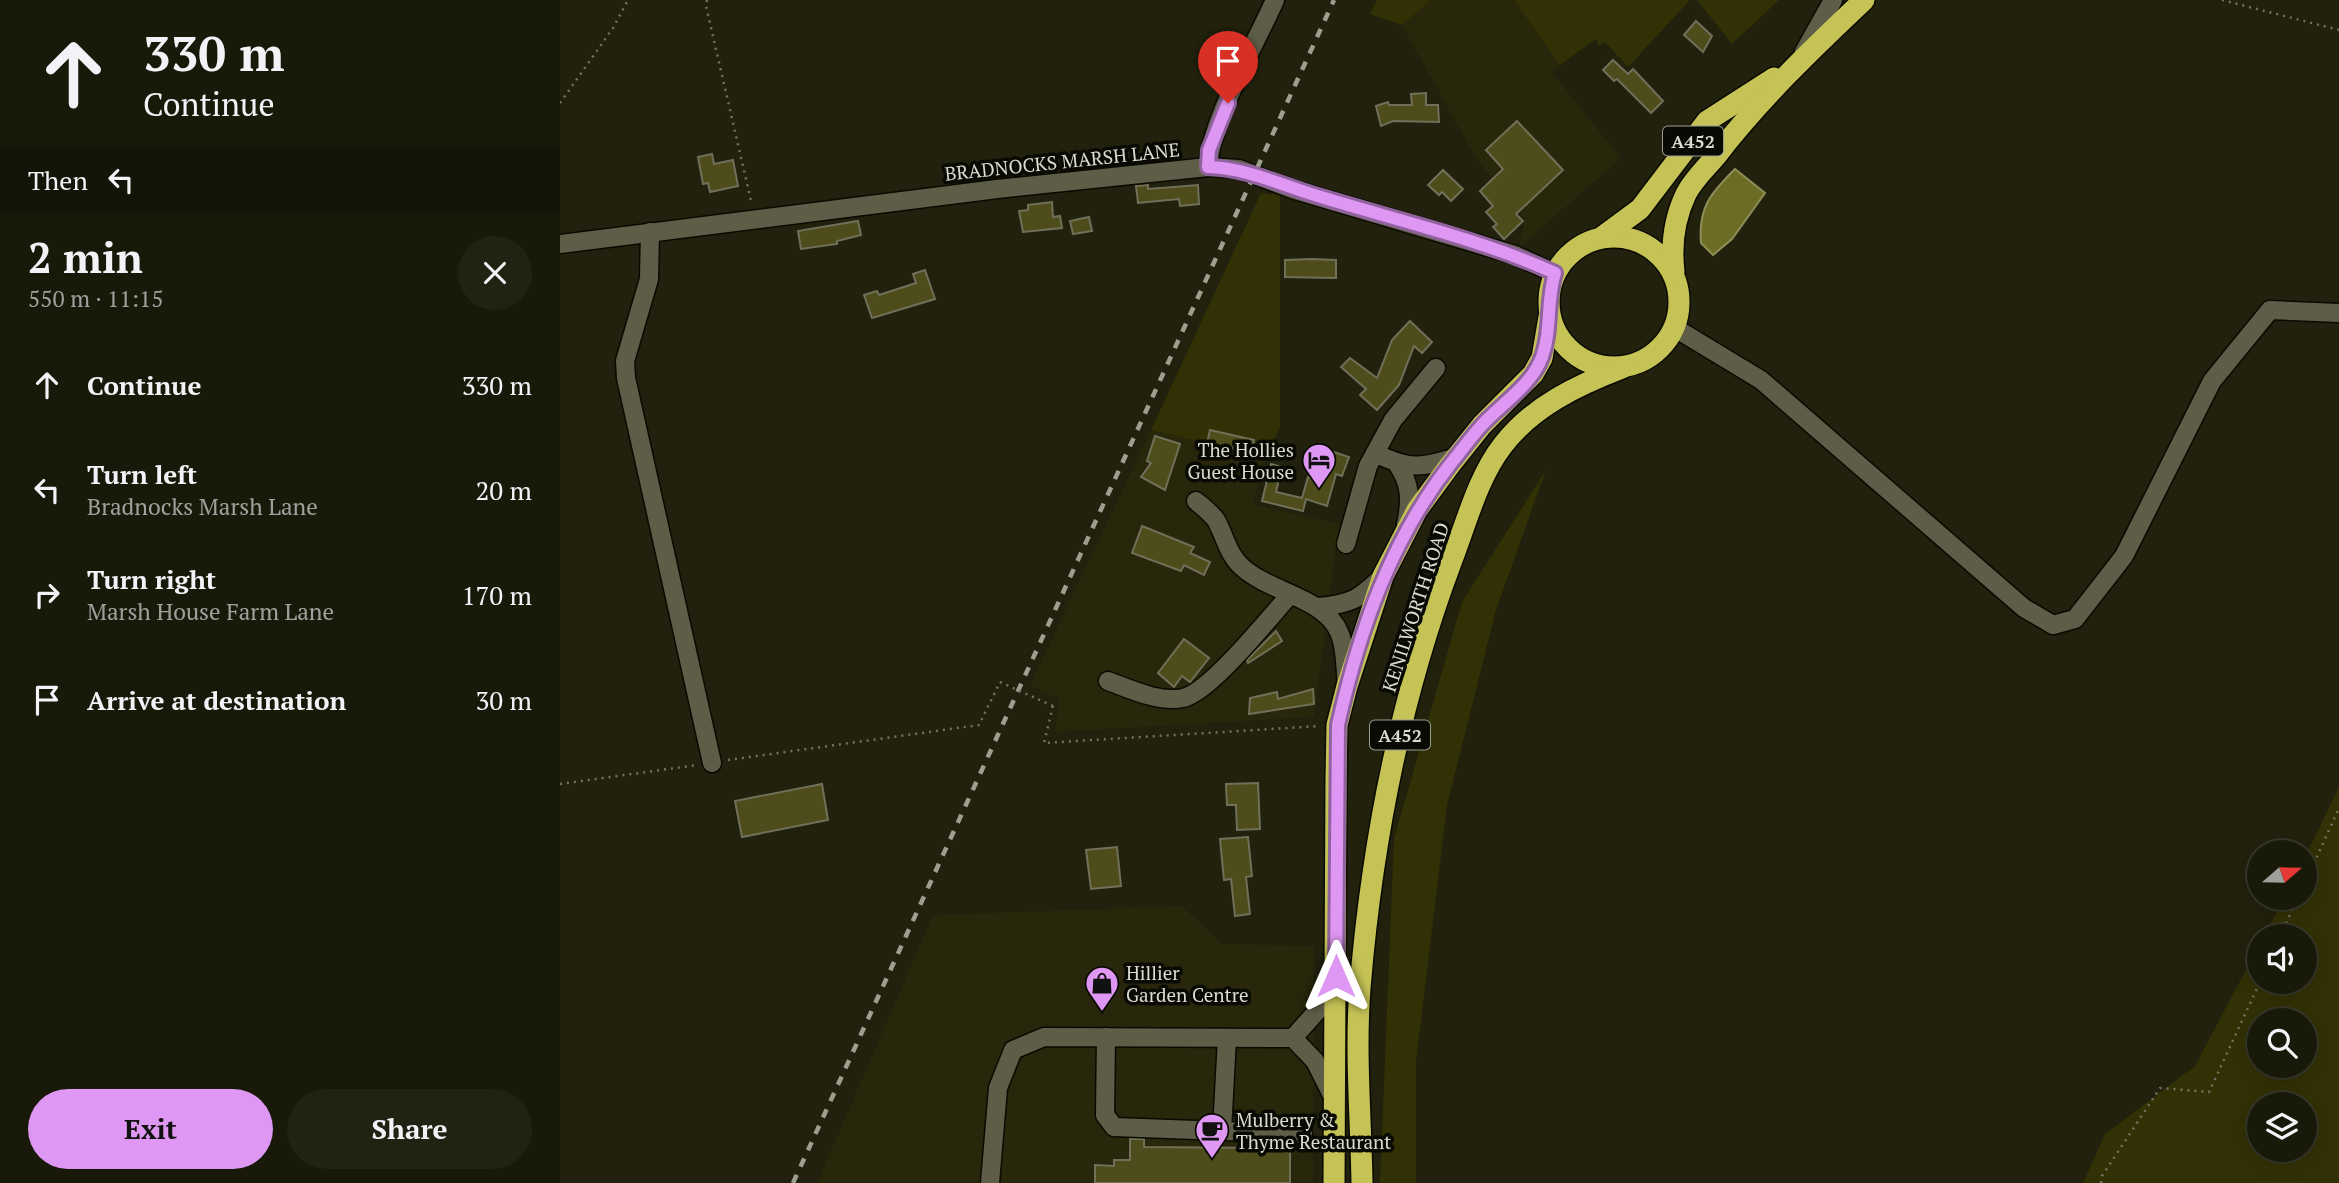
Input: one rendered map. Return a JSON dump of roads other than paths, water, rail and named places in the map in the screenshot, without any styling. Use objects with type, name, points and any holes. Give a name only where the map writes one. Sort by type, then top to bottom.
[{"type":"highway","name":"A452","points":[[1622,368],[1644,361],[1662,348],[1675,328],[1679,292],[1671,250],[1675,226],[1686,193],[1729,139],[1799,61],[1864,0]]},
{"type":"highway","name":"A452","points":[[1555,273],[1566,256],[1583,244],[1602,237],[1640,209],[1707,121],[1799,61]]},
{"type":"highway","points":[[1602,237],[1624,237],[1644,244],[1661,257],[1674,275]]},
{"type":"highway","points":[[1555,273],[1548,294],[1549,317],[1559,339],[1576,356],[1597,366],[1622,368]]},
{"type":"highway","name":"KENILWORTH ROAD","points":[[1335,1183],[1338,725],[1347,686],[1383,576],[1418,510],[1456,457],[1533,374],[1542,358],[1549,317]]},
{"type":"highway","name":"KENILWORTH ROAD","points":[[1362,1183],[1360,989],[1381,829],[1405,712],[1441,588],[1483,478],[1504,444],[1571,388],[1622,368]]},
{"type":"street","points":[[1208,167],[1209,150],[1217,126],[1275,0]]},
{"type":"street","name":"A452","points":[[1799,61],[1833,0]]},
{"type":"street","name":"BRADNOCKS MARSH LANE","points":[[560,244],[755,218],[1208,167],[1239,169],[1292,188],[1515,255],[1555,273]]},
{"type":"street","points":[[650,232],[649,279],[625,361],[626,377],[712,762]]},
{"type":"street","points":[[1675,328],[1762,380],[2024,607],[2053,625],[2075,619],[2124,556],[2212,381],[2270,310],[2339,313]]},
{"type":"street","points":[[1346,544],[1368,466],[1393,420],[1436,368]]},
{"type":"street","points":[[1375,453],[1398,465],[1420,468],[1456,457]]},
{"type":"street","name":"KENILWORTH ROAD","points":[[1398,465],[1406,477],[1411,498],[1403,538]]},
{"type":"street","points":[[1196,501],[1214,517],[1233,558],[1243,569],[1289,596],[1318,607],[1331,618],[1340,634],[1347,686]]},
{"type":"street","points":[[1318,607],[1343,605],[1359,599],[1383,576]]},
{"type":"street","points":[[1108,681],[1149,696],[1182,698],[1204,686],[1289,596]]},
{"type":"street","points":[[1293,1038],[1318,1010],[1336,976]]},
{"type":"street","points":[[990,1183],[998,1088],[1013,1050],[1044,1037],[1293,1038],[1315,1061],[1336,1103]]},
{"type":"street","points":[[1106,1037],[1105,1115],[1108,1124],[1114,1127],[1303,1134]]},
{"type":"street","points":[[1222,1131],[1227,1038]]},
{"type":"railway","points":[[793,1183],[1334,0]]},
{"type":"place","name":"The Hollies Guest House","points":[[1319,490]]},
{"type":"place","name":"Hillier Garden Centre","points":[[1102,1013]]},
{"type":"place","name":"Mulberry & Thyme Restaurant","points":[[1212,1160]]}]
